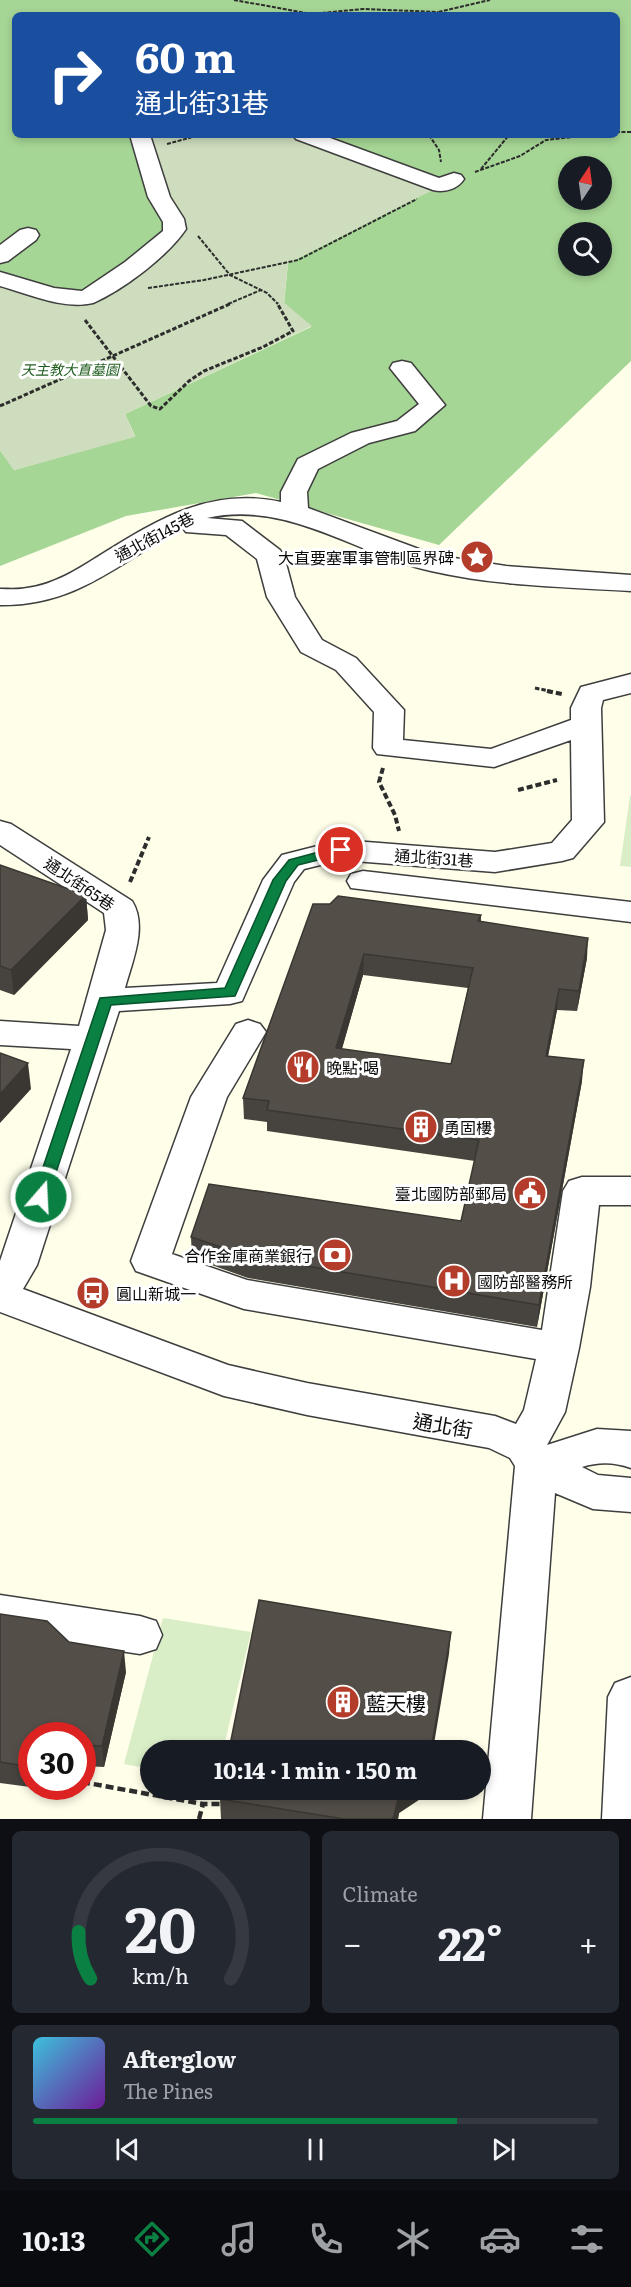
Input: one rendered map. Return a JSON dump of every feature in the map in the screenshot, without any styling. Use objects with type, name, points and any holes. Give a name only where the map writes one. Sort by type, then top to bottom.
[{"type":"street","points":[[312,138],[447,183]]},
{"type":"street","points":[[0,279],[66,297],[88,298],[153,253],[175,230],[173,221],[157,192],[143,141]]},
{"type":"street","points":[[0,256],[28,236]]},
{"type":"street","points":[[295,511],[294,492],[307,464],[360,438],[406,426],[433,405],[402,368]]},
{"type":"street","name":"通北街145巷","points":[[0,597],[31,597],[67,587],[131,546],[198,512],[247,506],[295,511],[407,556],[432,563],[501,574],[631,583]]},
{"type":"street","points":[[163,530],[205,525],[233,527],[270,556],[281,597],[311,646],[346,664],[389,710],[388,748],[494,758],[586,725]]},
{"type":"street","name":"通北街31巷","points":[[105,1001],[230,993],[279,880],[293,862],[341,850],[495,862],[562,851],[588,822],[586,708],[591,693],[611,690],[631,683]]},
{"type":"street","name":"通北街65巷","points":[[0,831],[120,908],[123,930],[93,1039],[5,1278]]},
{"type":"street","points":[[363,881],[631,912]]},
{"type":"street","points":[[248,1032],[209,1097],[150,1261],[244,1294],[559,1348]]},
{"type":"street","points":[[0,1033],[93,1039]]},
{"type":"street","points":[[507,1819],[531,1455],[559,1348],[570,1287],[582,1191],[631,1191]]},
{"type":"street","name":"通北街","points":[[5,1278],[54,1318],[224,1380],[308,1399],[495,1433],[593,1492],[631,1495]]},
{"type":"street","points":[[531,1455],[597,1446],[628,1447],[631,1451]]},
{"type":"street","points":[[0,1614],[140,1635]]},
{"type":"street","points":[[626,1819],[631,1697]]},
{"type":"path","points":[[234,0],[300,12]]},
{"type":"path","points":[[332,12],[363,9],[438,12],[489,0]]},
{"type":"path","points":[[143,141],[172,138]]},
{"type":"path","points":[[431,138],[439,150],[447,183]]},
{"type":"path","points":[[480,170],[507,138]]},
{"type":"path","points":[[146,289],[230,275],[298,260],[447,183],[520,156],[546,140],[564,138]]},
{"type":"path","points":[[66,297],[151,406],[159,409],[189,381],[204,371],[263,347],[293,331],[275,300],[261,290],[230,275],[192,229]]},
{"type":"path","points":[[0,406],[261,290]]},
{"type":"path","points":[[388,748],[379,782],[395,815],[405,855]]},
{"type":"path","points":[[518,790],[552,779],[588,783]]},
{"type":"path","points":[[120,908],[149,837]]},
{"type":"path","points":[[96,1785],[203,1804],[224,1804]]},
{"type":"path","points":[[200,1819],[203,1804]]},
{"type":"green space","points":[[0,0],[631,0],[631,361],[439,545],[256,493],[126,516],[0,566],[0,450],[14,470],[135,436],[125,414],[311,327],[284,303],[288,263],[434,189],[302,138],[620,138],[620,12],[12,12],[12,138],[151,138],[183,225],[105,295],[0,283]]},
{"type":"green space","name":"天主教大直墓園","points":[[151,138],[302,138],[435,189],[288,263],[284,303],[312,326],[125,414],[135,437],[14,470],[0,450],[0,283],[93,300],[171,245],[164,187]]},
{"type":"green space","points":[[631,796],[631,867],[620,866]]},
{"type":"green space","points":[[163,1618],[251,1632],[225,1740],[140,1740],[140,1767],[124,1764]]},
{"type":"building","points":[[0,865],[86,895],[11,970],[0,966]]},
{"type":"building","name":"勇固樓","points":[[338,896],[481,915],[478,921],[588,938],[579,991],[559,989],[546,1056],[584,1060],[539,1305],[247,1256],[191,1237],[209,1184],[461,1221],[479,1140],[267,1110],[269,1101],[243,1098],[313,904],[330,904]],"holes":[[[364,954],[473,968],[451,1064],[336,1048]]]},
{"type":"building","points":[[0,1053],[28,1063],[0,1094]]},
{"type":"building","name":"藍天樓","points":[[259,1600],[451,1632],[433,1740],[231,1740]]},
{"type":"building","points":[[0,1614],[47,1621],[69,1642],[124,1651],[102,1746],[96,1746],[96,1722],[18,1722],[18,1765],[0,1762]]},
{"type":"building","points":[[226,1800],[398,1800],[393,1819],[344,1819]]},
{"type":"place","name":"大直要塞軍事管制區界碑","points":[[477,557]]},
{"type":"place","name":"晚點·喝","points":[[303,1067]]},
{"type":"place","name":"勇固樓","points":[[421,1127]]},
{"type":"place","name":"臺北國防部郵局","points":[[530,1193]]},
{"type":"place","name":"合作金庫商業銀行","points":[[335,1255]]},
{"type":"place","name":"國防部醫務所","points":[[454,1281]]},
{"type":"place","name":"圓山新城一","points":[[93,1293]]},
{"type":"place","name":"藍天樓","points":[[343,1702]]},
{"type":"route","points":[[41,1197],[105,1001],[230,993],[279,880],[293,862],[341,850]]}]
